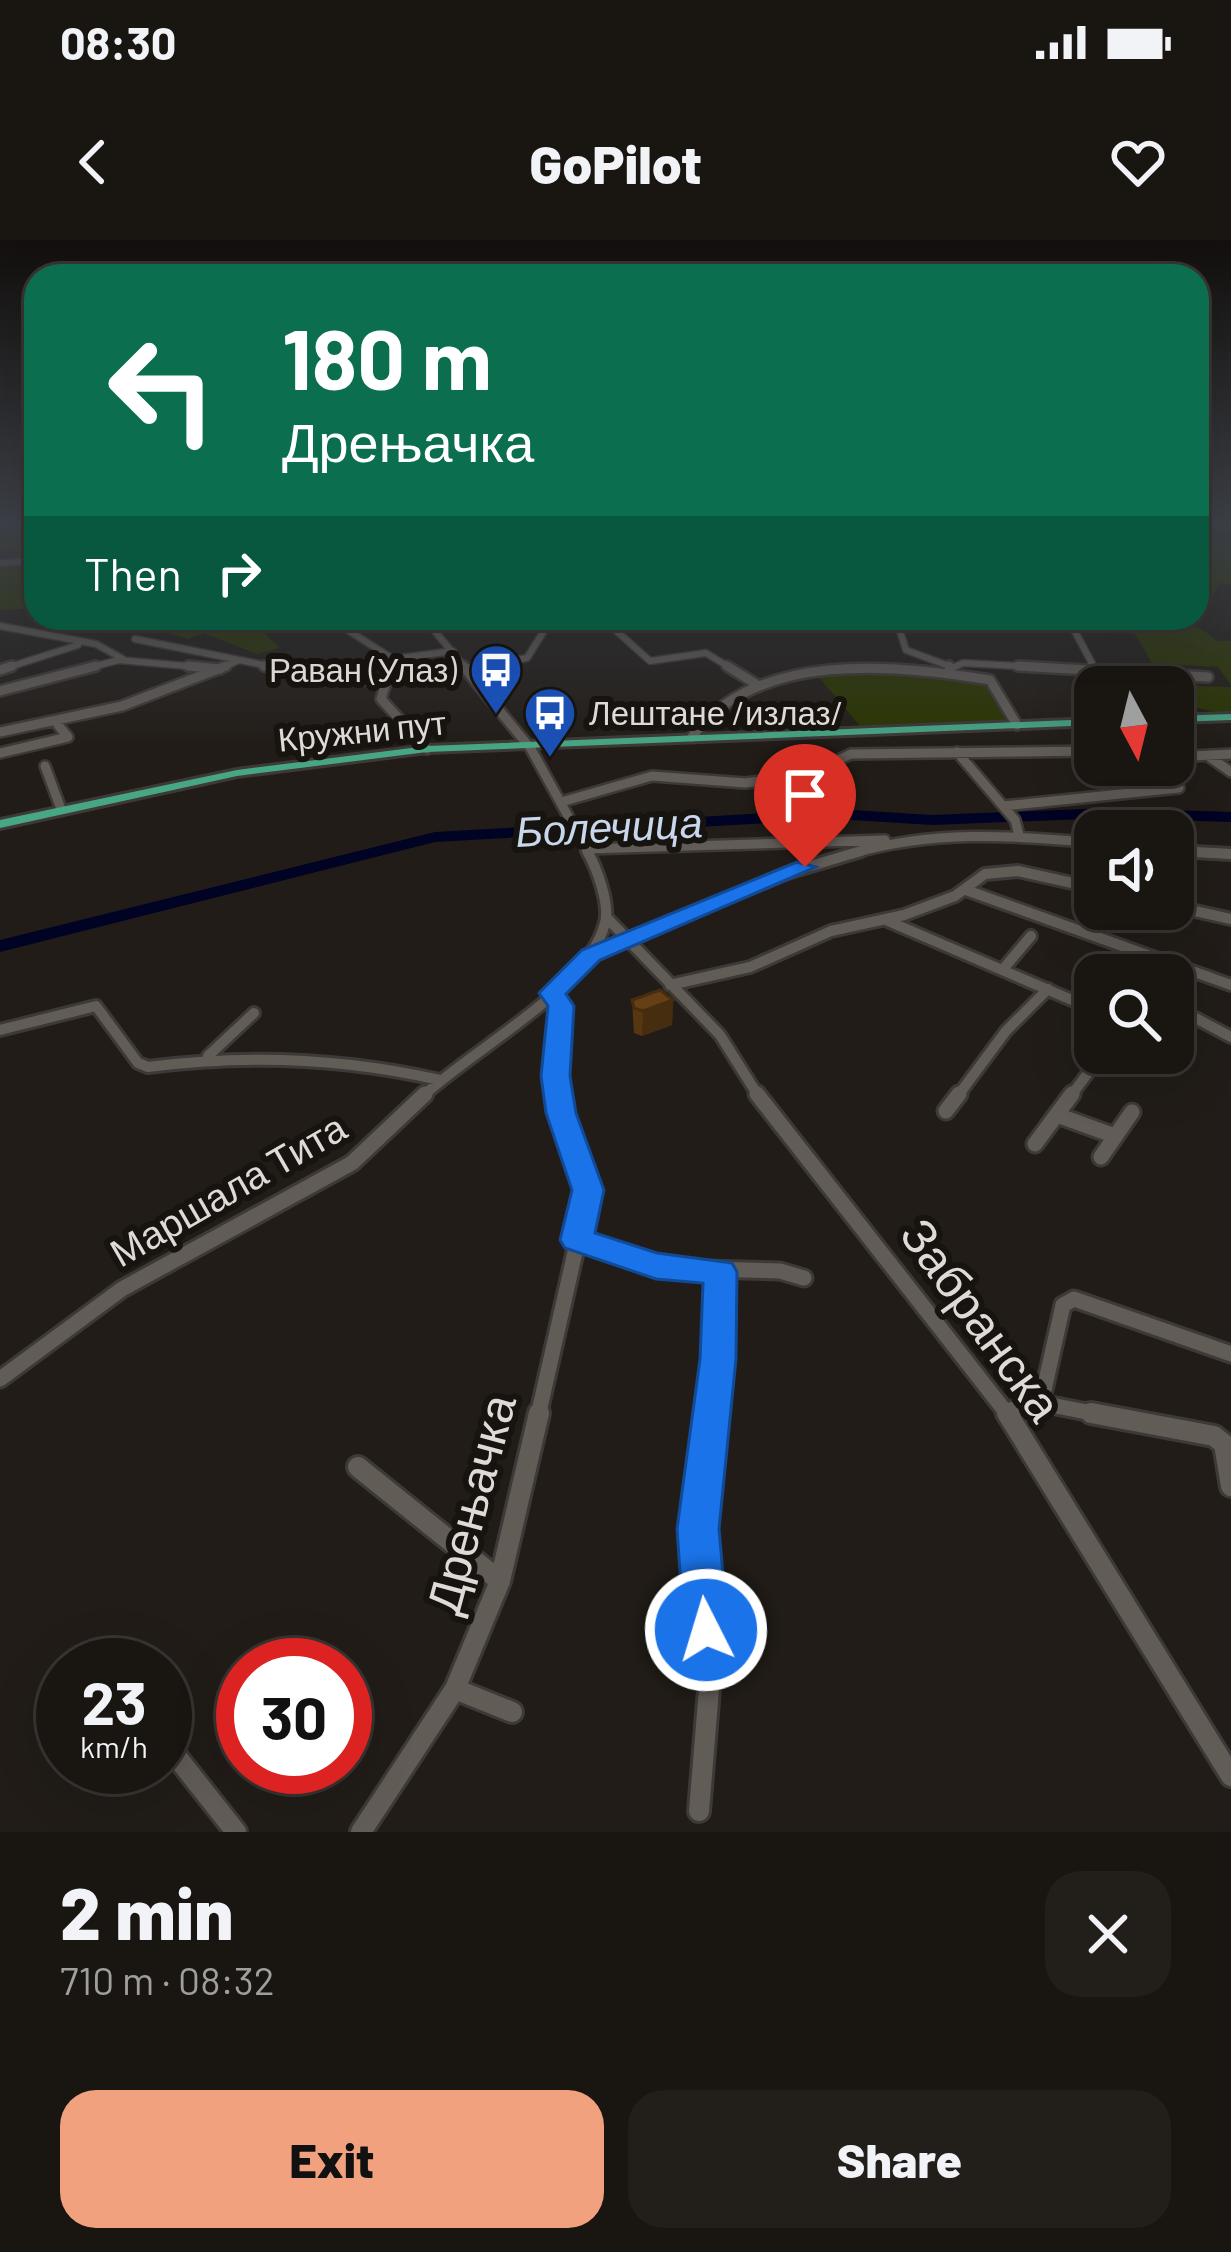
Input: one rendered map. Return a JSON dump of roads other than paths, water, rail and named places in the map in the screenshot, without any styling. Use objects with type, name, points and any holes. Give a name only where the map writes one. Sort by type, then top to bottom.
[{"type":"main road","points":[[1194,718],[1231,717]]},
{"type":"main road","name":"Кружни пут","points":[[0,824],[237,773],[427,748],[1074,723]]},
{"type":"street","points":[[0,630],[105,647],[124,660]]},
{"type":"street","points":[[348,630],[393,659],[453,651]]},
{"type":"street","points":[[435,630],[527,743],[586,849],[602,886],[607,918],[591,955]]},
{"type":"street","points":[[468,669],[527,658],[544,630]]},
{"type":"street","points":[[615,630],[650,661],[706,652],[756,684]]},
{"type":"street","points":[[900,630],[904,647],[950,670],[994,682],[1014,725],[1009,750]]},
{"type":"street","points":[[1076,630],[1094,666]]},
{"type":"street","points":[[135,639],[383,682]]},
{"type":"street","points":[[0,670],[85,643]]},
{"type":"street","points":[[393,659],[394,669],[383,682],[380,696],[386,710],[427,748]]},
{"type":"street","points":[[0,691],[124,660],[221,669]]},
{"type":"street","points":[[0,732],[58,725],[191,684],[238,660]]},
{"type":"street","points":[[692,737],[715,706],[756,684],[815,674],[1074,669]]},
{"type":"street","points":[[1194,676],[1208,677]]},
{"type":"street","points":[[0,753],[68,737],[58,725]]},
{"type":"street","points":[[561,802],[635,778],[757,783],[810,774],[844,755],[1074,751]]},
{"type":"street","points":[[957,752],[1007,812],[1019,835]]},
{"type":"street","points":[[1194,758],[1231,754]]},
{"type":"street","points":[[1211,758],[1231,772]]},
{"type":"street","points":[[45,766],[61,809]]},
{"type":"street","points":[[1007,812],[1179,788]]},
{"type":"street","points":[[586,849],[674,850],[815,838],[892,842],[1019,835],[1074,842]]},
{"type":"street","points":[[591,955],[788,873],[892,842]]},
{"type":"street","points":[[1194,852],[1231,854]]},
{"type":"street","points":[[670,985],[750,968],[814,937],[887,920],[966,890],[985,874],[1013,871],[1074,883]]},
{"type":"street","points":[[966,890],[1231,985]]},
{"type":"street","points":[[1194,911],[1231,919]]},
{"type":"street","name":"Забранска","points":[[607,918],[721,1036],[762,1102],[1006,1412],[1231,1776]]},
{"type":"street","points":[[887,920],[1074,1001]]},
{"type":"street","points":[[1004,968],[1031,936]]},
{"type":"street","name":"Маршала Тита","points":[[0,1379],[122,1289],[352,1163],[440,1080],[552,993],[591,955]]},
{"type":"street","points":[[946,1111],[1006,1031],[1048,989]]},
{"type":"street","name":"Дрењачка","points":[[361,1832],[454,1689],[500,1581],[588,1190],[561,1113],[555,1076],[561,1006],[552,993]]},
{"type":"street","points":[[0,1030],[96,1006],[141,1066],[208,1056],[355,1064],[440,1080]]},
{"type":"street","points":[[208,1056],[254,1013]]},
{"type":"street","points":[[1194,1015],[1227,1029]]},
{"type":"street","points":[[1035,1144],[1087,1074]]},
{"type":"street","points":[[1101,1157],[1132,1112]]},
{"type":"street","points":[[1057,1115],[1115,1136]]},
{"type":"street","points":[[577,1240],[656,1266],[720,1272],[772,1270],[804,1278]]},
{"type":"street","points":[[699,1811],[710,1676],[698,1529],[718,1359],[720,1272]]},
{"type":"street","points":[[1041,1403],[1054,1325],[1066,1301],[1089,1301],[1231,1354]]},
{"type":"street","points":[[1006,1412],[1041,1403],[1214,1436],[1224,1444],[1231,1486]]},
{"type":"street","points":[[358,1467],[500,1581]]},
{"type":"street","points":[[454,1689],[512,1712]]},
{"type":"street","points":[[192,1776],[236,1832]]},
{"type":"waterway","name":"Болечица","points":[[0,946],[435,837],[836,814],[932,820],[1108,813],[1231,817]]},
{"type":"place","name":"Раван (Улаз)","points":[[496,716]]},
{"type":"place","name":"Лештане /излаз/","points":[[550,759]]}]
